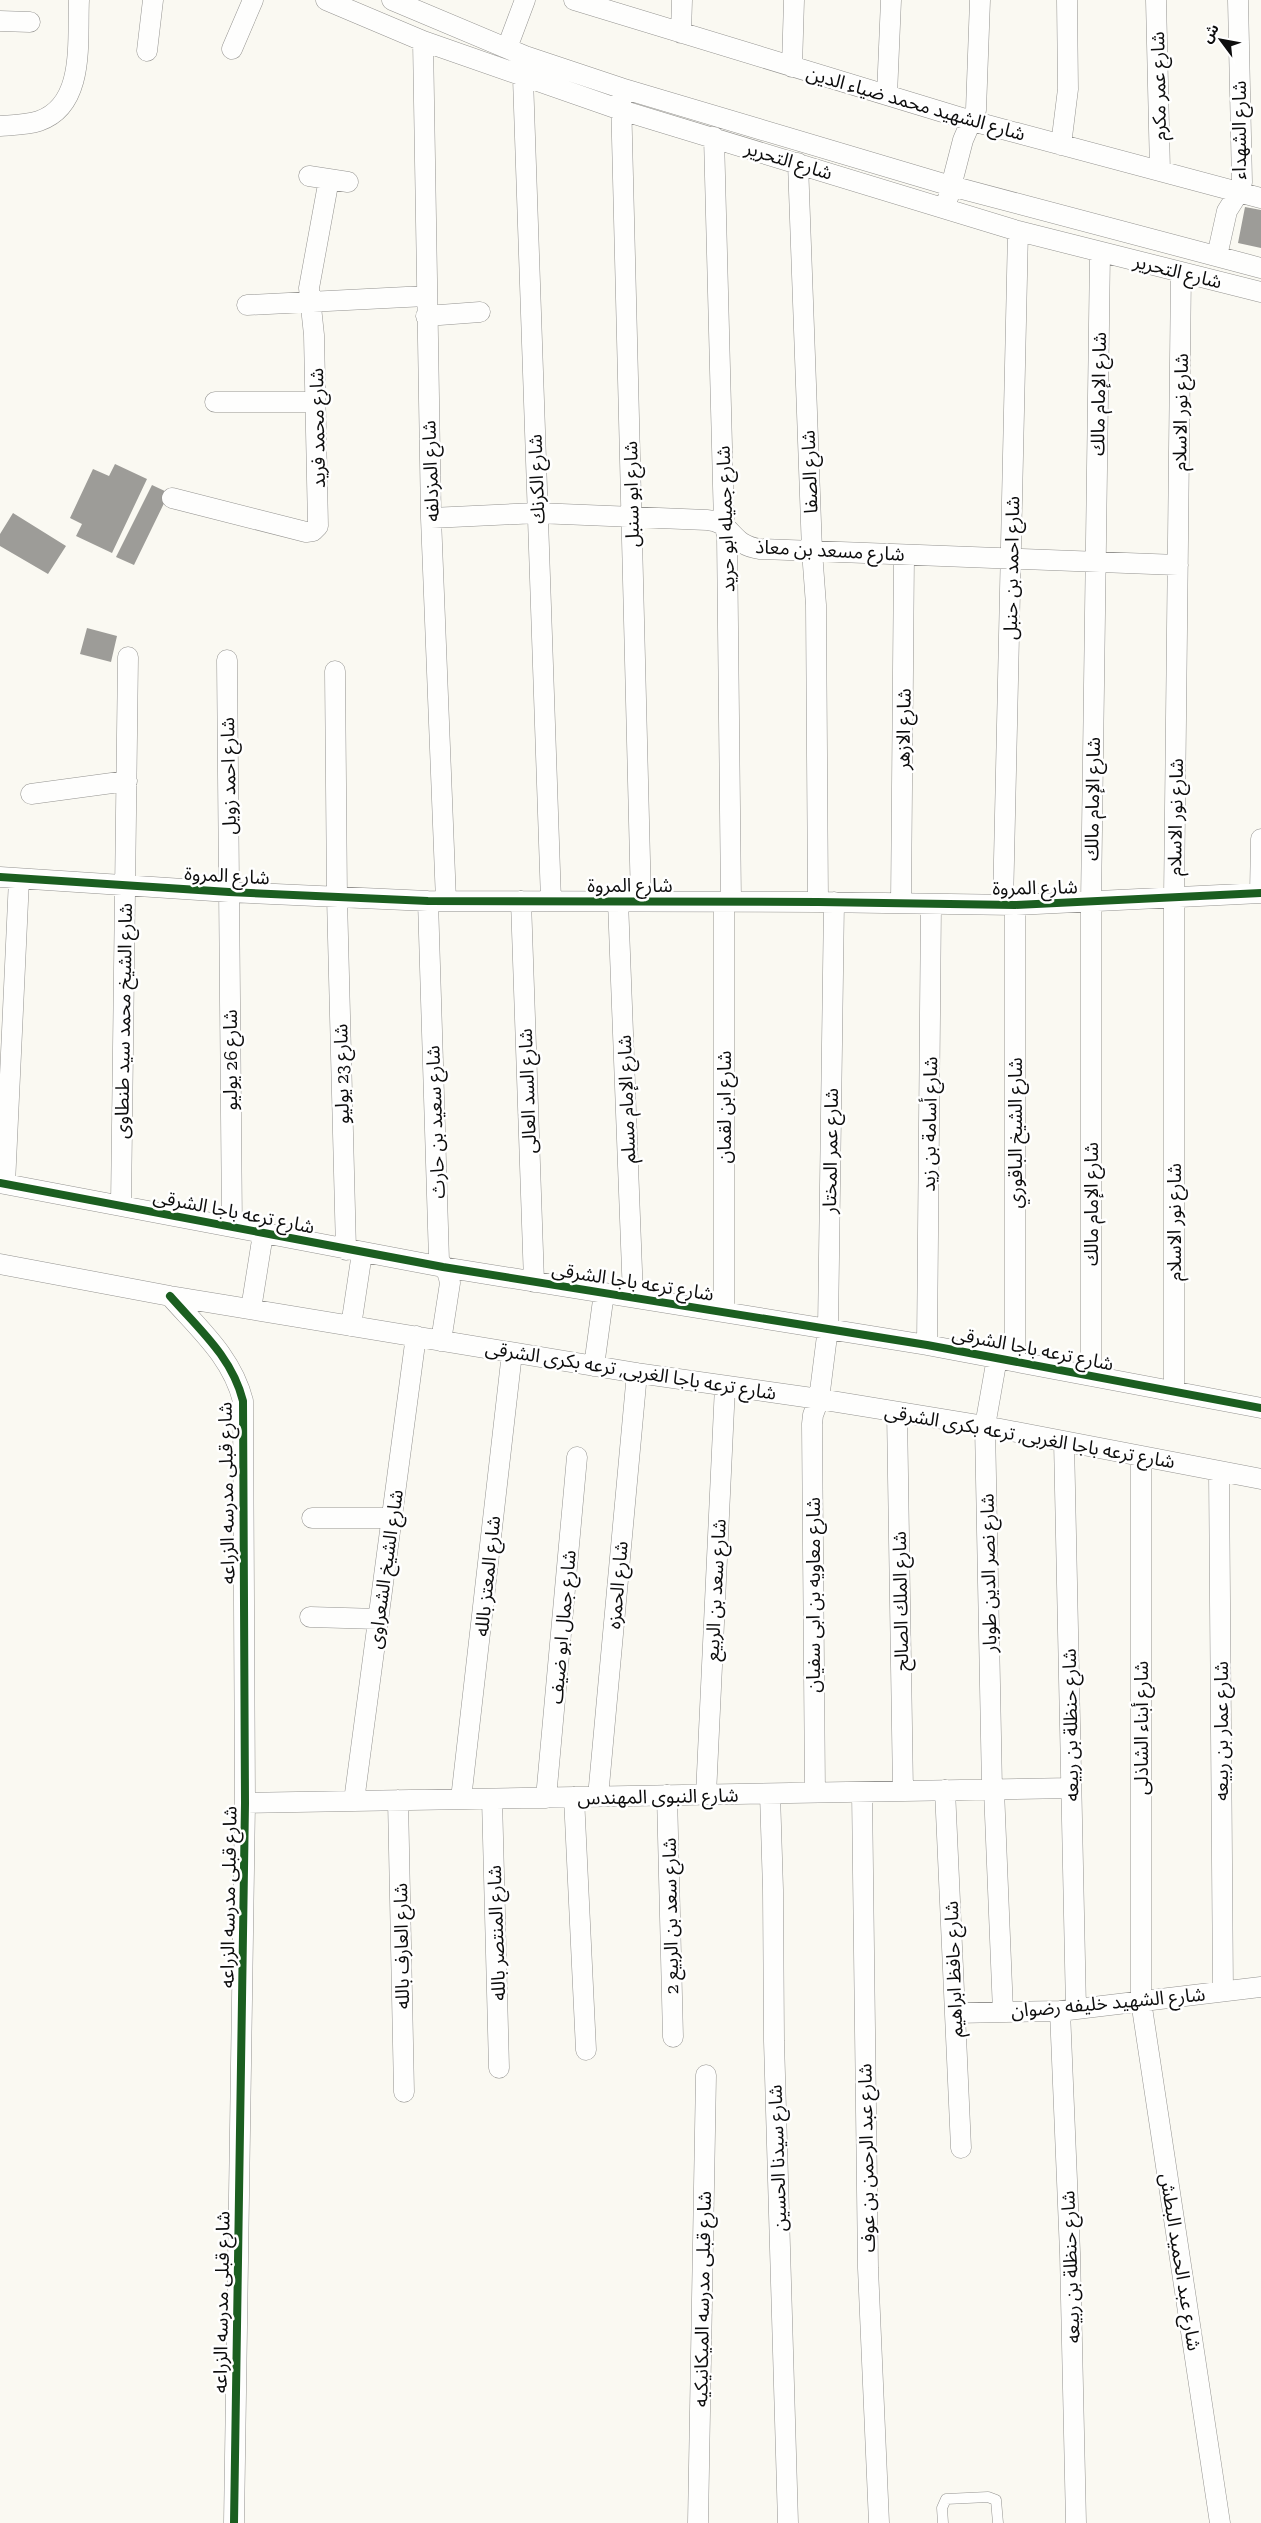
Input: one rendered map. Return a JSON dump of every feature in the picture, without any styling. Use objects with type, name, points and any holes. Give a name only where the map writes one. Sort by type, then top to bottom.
[{"type":"street","points":[[0,126],[38,121],[52,115],[63,105],[71,92],[74,77],[79,0]]},
{"type":"street","points":[[147,51],[153,0]]},
{"type":"street","points":[[232,49],[253,0]]},
{"type":"street","name":"شارع التحرير","points":[[326,0],[423,41],[523,78],[621,110],[1018,231],[1261,292]]},
{"type":"street","name":"شارع التحرير","points":[[392,0],[526,56],[622,88],[951,186],[1261,268]]},
{"type":"street","points":[[507,48],[525,0]]},
{"type":"street","points":[[681,34],[682,0]]},
{"type":"street","points":[[792,67],[794,0]]},
{"type":"street","points":[[887,95],[891,0]]},
{"type":"street","points":[[945,209],[963,140],[972,121],[978,98],[980,0]]},
{"type":"street","points":[[1061,145],[1068,88],[1066,0]]},
{"type":"street","name":"شارع عمر مكرم","points":[[1156,0],[1160,171]]},
{"type":"street","name":"شارع الشهداء","points":[[1217,256],[1227,211],[1239,192],[1242,182],[1238,0]]},
{"type":"street","name":"شارع الشهيد محمد ضياء الدين","points":[[579,1],[681,34],[972,121],[1261,198]]},
{"type":"street","points":[[0,21],[30,22]]},
{"type":"street","name":"شارع المزدلفه","points":[[423,41],[437,901]]},
{"type":"street","name":"شارع الكرنك","points":[[526,56],[523,78],[551,901]]},
{"type":"street","name":"شارع ابو سنبل","points":[[622,88],[621,110],[641,901]]},
{"type":"street","name":"شارع جميله ابو حريد","points":[[714,137],[724,524],[727,535],[728,901]]},
{"type":"street","name":"شارع الصفا","points":[[798,163],[826,902]]},
{"type":"street","name":"شارع محمد فريد","points":[[172,498],[306,532],[313,531],[318,526],[311,271],[338,180],[309,176]]},
{"type":"street","name":"شارع احمد بن حنبل","points":[[1009,905],[1011,559],[1018,231]]},
{"type":"street","name":"شارع الإمام مالك","points":[[1092,1376],[1091,902],[1100,252]]},
{"type":"street","name":"شارع نور الاسلام","points":[[1174,1392],[1174,898],[1181,272]]},
{"type":"street","points":[[247,305],[426,296]]},
{"type":"street","points":[[426,316],[480,312]]},
{"type":"street","points":[[215,402],[316,402]]},
{"type":"street","points":[[432,518],[537,513],[707,520],[724,524]]},
{"type":"street","name":"شارع مسعد بن معاذ","points":[[724,524],[738,541],[748,548],[1178,565]]},
{"type":"street","name":"شارع الازهر","points":[[901,903],[904,555]]},
{"type":"street","name":"شارع الشيخ محمد سيد طنطاوى","points":[[121,1205],[128,657]]},
{"type":"street","name":"شارع احمد زويل","points":[[227,660],[229,892]]},
{"type":"street","points":[[334,671],[337,898]]},
{"type":"street","points":[[31,794],[127,781]]},
{"type":"street","points":[[1261,839],[1261,893]]},
{"type":"street","points":[[2,1183],[9,878]]},
{"type":"street","name":"شارع المروة","points":[[9,878],[337,898],[437,901],[728,901],[1009,905],[1261,893]]},
{"type":"street","name":"شارع 26 يوليو","points":[[229,892],[232,1227]]},
{"type":"street","name":"شارع 23 يوليو","points":[[337,898],[354,1251],[351,1326]]},
{"type":"street","name":"شارع سعيد بن حارث","points":[[437,901],[439,1251],[450,1283],[441,1340]]},
{"type":"street","name":"شارع السد العالى","points":[[521,901],[534,1282]]},
{"type":"street","name":"شارع الإمام مسلم","points":[[618,901],[633,1297]]},
{"type":"street","name":"شارع ابن لقمان","points":[[724,1312],[728,901]]},
{"type":"street","name":"شارع عمر المختار","points":[[818,1399],[828,1328],[826,902]]},
{"type":"street","name":"شارع أسامة بن زيد","points":[[927,1345],[931,904]]},
{"type":"street","name":"شارع الشيخ الباقوري","points":[[1006,1360],[1009,905]]},
{"type":"street","name":"شارع ترعه باجا الشرقى","points":[[2,1183],[443,1267],[927,1345],[1261,1408]]},
{"type":"street","points":[[251,1309],[263,1234]]},
{"type":"street","name":"شارع ترعه باجا الغربى, ترعه بكرى الشرقى","points":[[0,1264],[170,1296],[594,1366],[985,1426],[1261,1479]]},
{"type":"street","points":[[594,1366],[604,1292]]},
{"type":"street","name":"شارع قبلى مدرسه الزراعه","points":[[170,1296],[231,1366],[239,1383],[243,1401],[245,1803],[234,2523]]},
{"type":"street","name":"شارع الشيخ الشعراوى","points":[[354,1801],[416,1336]]},
{"type":"street","name":"شارع المعتز بالله","points":[[461,1799],[512,1352]]},
{"type":"street","name":"شارع نصر الدين طوبار","points":[[1004,2012],[993,1790],[985,1426],[1006,1360]]},
{"type":"street","name":"شارع الحمزه","points":[[598,1797],[637,1373]]},
{"type":"street","name":"شارع سعد بن الربيع","points":[[706,1795],[725,1386]]},
{"type":"street","name":"شارع معاويه بن ابى سفيان","points":[[815,1793],[812,1415],[818,1399]]},
{"type":"street","name":"شارع الملك الصالح","points":[[897,1412],[903,1791]]},
{"type":"street","name":"شارع حنظلة بن ربيعه","points":[[1064,1441],[1071,1788],[1068,2010],[1070,2253],[1076,2523]]},
{"type":"street","name":"شارع أبناء الشاذلى","points":[[1140,1456],[1141,2001]]},
{"type":"street","name":"شارع جمال ابو ضيف","points":[[546,1798],[577,1457]]},
{"type":"street","name":"شارع عمار بن ربيعه","points":[[1219,1471],[1223,1991]]},
{"type":"street","points":[[312,1518],[392,1518]]},
{"type":"street","points":[[310,1617],[378,1618]]},
{"type":"street","name":"شارع النبوى المهندس","points":[[245,1803],[1071,1788]]},
{"type":"street","name":"شارع حافظ ابراهيم","points":[[945,1790],[961,2148]]},
{"type":"street","name":"شارع عبد الرحمن بن عوف","points":[[862,1792],[868,2268],[878,2523]]},
{"type":"street","name":"شارع سيدنا الحسين","points":[[770,1794],[774,2041],[788,2523]]},
{"type":"street","name":"شارع سعد بن الربيع 2","points":[[667,1796],[673,2038]]},
{"type":"street","points":[[574,1797],[586,2050]]},
{"type":"street","name":"شارع المنتصر بالله","points":[[492,1798],[499,2068]]},
{"type":"street","name":"شارع العارف بالله","points":[[398,1800],[404,2092]]},
{"type":"street","name":"شارع الشهيد خليفه رضوان","points":[[955,2013],[1068,2010],[1261,1986]]},
{"type":"street","name":"شارع عبد الحميد البطش","points":[[1141,2001],[1220,2523]]},
{"type":"street","name":"شارع قبلى مدرسه الميكانيكيه","points":[[698,2523],[706,2075]]},
{"type":"lane","points":[[943,2523],[943,2503],[946,2499],[988,2497],[996,2500],[998,2523]]},
{"type":"building","points":[[1245,207],[1261,210],[1261,248],[1238,243]]},
{"type":"building","points":[[115,464],[147,479],[112,553],[76,536],[82,524],[70,518],[93,469],[109,476]]},
{"type":"building","points":[[152,485],[169,493],[134,565],[116,557]]},
{"type":"building","points":[[13,513],[66,546],[48,574],[0,546],[0,534]]},
{"type":"building","points":[[87,628],[117,636],[111,662],[80,654]]},
{"type":"cycle path","points":[[0,877],[229,892],[428,901],[818,902],[1015,905],[1261,893]]},
{"type":"cycle path","points":[[0,1183],[443,1267],[927,1345],[1261,1408]]},
{"type":"cycle path","points":[[170,1296],[223,1357],[238,1385],[243,1401],[245,1803],[234,2523]]}]
